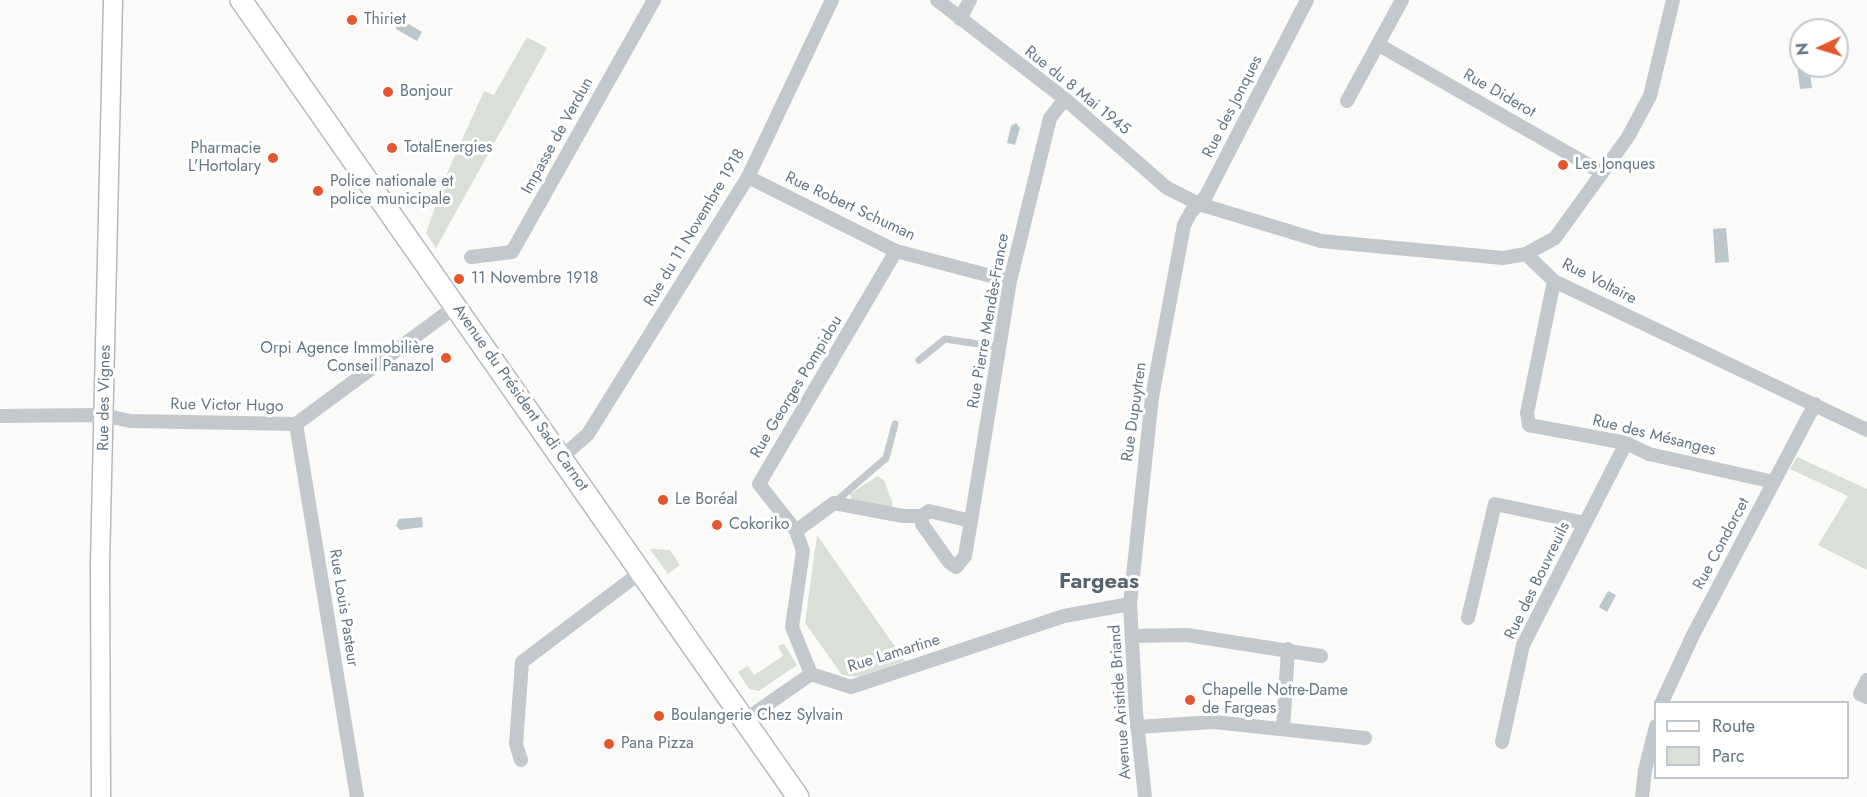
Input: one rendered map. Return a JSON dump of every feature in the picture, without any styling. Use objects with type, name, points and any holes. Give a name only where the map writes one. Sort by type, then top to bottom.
[{"type":"main road","name":"Avenue du Président Sadi Carnot","points":[[241,0],[798,797]]},
{"type":"street","name":"Rue des Vignes","points":[[101,797],[103,415],[113,0]]},
{"type":"street","name":"Impasse de Verdun","points":[[471,257],[512,252],[654,0]]},
{"type":"street","name":"Rue du 11 Novembre 1918","points":[[561,458],[588,434],[748,177],[832,0]]},
{"type":"street","name":"Rue du 8 Mai 1945","points":[[937,0],[1065,99],[1167,188],[1199,204]]},
{"type":"street","points":[[960,19],[970,0]]},
{"type":"street","name":"Rue des Jonques","points":[[1184,225],[1210,189],[1307,0]]},
{"type":"street","points":[[1347,101],[1402,0]]},
{"type":"street","points":[[1199,204],[1321,241],[1503,258],[1526,254],[1554,238],[1628,137],[1650,96],[1673,0]]},
{"type":"street","name":"Rue Diderot","points":[[1379,45],[1601,172]]},
{"type":"street","name":"Rue Pierre Mendès-France","points":[[922,516],[922,524],[949,562],[956,567],[965,556],[1010,281],[1050,118],[1065,99]]},
{"type":"street","name":"Rue Robert Schuman","points":[[748,177],[896,251],[1010,281]]},
{"type":"street","name":"Rue Dupuytren","points":[[1130,604],[1152,397],[1184,225]]},
{"type":"street","name":"Rue Georges Pompidou","points":[[811,674],[792,627],[803,551],[796,531],[759,484],[896,251]]},
{"type":"street","name":"Rue Voltaire","points":[[1526,254],[1554,280],[1867,430]]},
{"type":"street","name":"Rue des Mésanges","points":[[1554,280],[1527,413],[1529,424],[1626,443],[1649,454],[1774,482]]},
{"type":"street","name":"Rue Victor Hugo","points":[[0,416],[103,415],[130,421],[296,424],[455,307]]},
{"type":"street","name":"Rue Condorcet","points":[[1662,701],[1693,635],[1815,404]]},
{"type":"street","points":[[1841,417],[1867,418]]},
{"type":"street","name":"Rue Louis Pasteur","points":[[296,424],[357,797]]},
{"type":"street","name":"Rue des Bouvreuils","points":[[1502,742],[1523,645],[1626,443]]},
{"type":"street","points":[[796,531],[834,503],[903,516],[922,516],[929,512],[971,521]]},
{"type":"street","points":[[1468,618],[1495,504],[1585,523]]},
{"type":"street","points":[[521,760],[516,744],[522,662],[641,572]]},
{"type":"street","name":"Rue Lamartine","points":[[811,674],[851,687],[1064,616],[1130,604]]},
{"type":"street","name":"Avenue Aristide Briand","points":[[1130,604],[1137,727],[1145,797]]},
{"type":"street","points":[[1132,636],[1187,635],[1288,649],[1321,656]]},
{"type":"street","points":[[1283,729],[1288,649]]},
{"type":"street","points":[[745,720],[811,674]]},
{"type":"street","points":[[1867,680],[1860,694],[1867,697]]},
{"type":"street","points":[[1137,727],[1214,722],[1365,738]]},
{"type":"street","points":[[1642,797],[1645,770],[1654,734]]},
{"type":"lane","points":[[919,360],[945,339],[999,347]]},
{"type":"lane","points":[[834,503],[886,458],[895,424]]},
{"type":"green space","points":[[527,37],[547,48],[436,248],[426,233],[448,171],[484,91],[494,95]]},
{"type":"green space","points":[[1797,457],[1867,489],[1867,570],[1818,545],[1848,496],[1790,469]]},
{"type":"green space","points":[[878,476],[884,480],[893,504],[891,508],[852,500],[850,494]]},
{"type":"green space","points":[[817,535],[905,661],[859,677],[842,675],[805,623]]},
{"type":"green space","points":[[650,549],[670,550],[680,565],[668,574]]},
{"type":"green space","points":[[784,644],[797,665],[759,691],[749,689],[738,672],[748,666],[754,675],[783,656],[778,646]]},
{"type":"shaded area","points":[[402,20],[422,32],[417,41],[396,29],[396,23]]},
{"type":"shaded area","points":[[1799,78],[1811,78],[1812,88],[1800,89]]},
{"type":"shaded area","points":[[1016,123],[1020,128],[1015,145],[1007,143],[1011,126]]},
{"type":"shaded area","points":[[1726,228],[1729,262],[1715,263],[1713,229]]},
{"type":"shaded area","points":[[422,517],[423,527],[400,530],[396,526],[399,519]]},
{"type":"shaded area","points":[[1608,591],[1616,595],[1607,612],[1599,607]]},
{"type":"place","name":"Thiriet","points":[[352,20]]},
{"type":"place","name":"Bonjour","points":[[388,92]]},
{"type":"place","name":"TotalEnergies","points":[[392,148]]},
{"type":"place","name":"Pharmacie L'Hortolary","points":[[273,158]]},
{"type":"place","name":"Les Jonques","points":[[1563,165]]},
{"type":"place","name":"Police nationale et police municipale","points":[[318,191]]},
{"type":"place","name":"11 Novembre 1918","points":[[459,279]]},
{"type":"place","name":"Orpi Agence Immobilière Conseil Panazol","points":[[446,358]]},
{"type":"place","name":"Le Boréal","points":[[663,500]]},
{"type":"place","name":"Cokoriko","points":[[717,525]]},
{"type":"place","name":"Chapelle Notre-Dame de Fargeas","points":[[1190,700]]},
{"type":"place","name":"Boulangerie Chez Sylvain","points":[[659,716]]},
{"type":"place","name":"Pana Pizza","points":[[609,744]]},
{"type":"district","name":"Fargeas","points":[[1099,583]]}]
